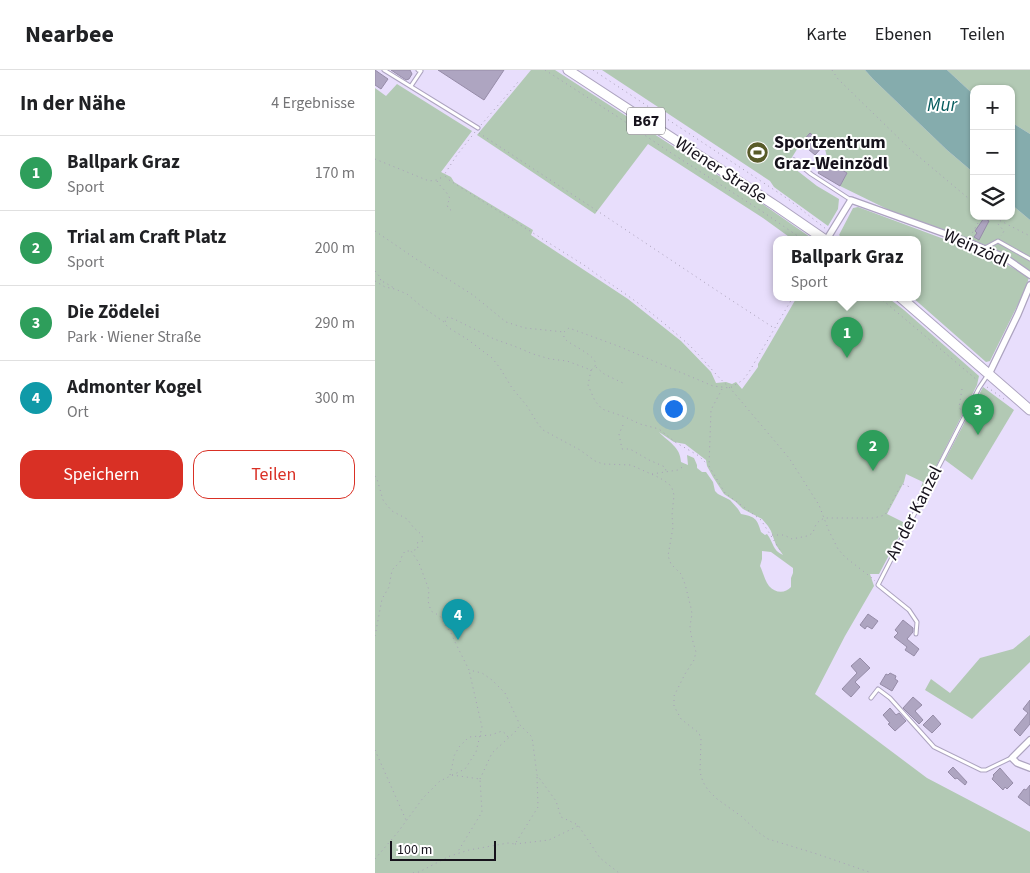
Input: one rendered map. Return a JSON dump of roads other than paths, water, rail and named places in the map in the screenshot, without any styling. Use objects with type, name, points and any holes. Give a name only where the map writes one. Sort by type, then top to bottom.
[{"type":"main road","name":"Wiener Straße","points":[[567,70],[768,201],[825,236]]},
{"type":"main road","points":[[905,301],[1029,408]]},
{"type":"street","points":[[828,236],[851,200]]},
{"type":"street","name":"Weinzödl","points":[[851,200],[968,242],[1004,258],[1030,275]]},
{"type":"street","points":[[989,374],[1030,286]]},
{"type":"street","points":[[1030,740],[1012,758],[1017,763],[1030,768]]},
{"type":"lane","points":[[384,70],[478,128]]},
{"type":"lane","points":[[411,86],[421,71],[419,70]]},
{"type":"lane","points":[[794,160],[811,174],[851,200]]},
{"type":"lane","points":[[984,249],[998,241],[1030,259]]},
{"type":"lane","name":"An der Kanzel","points":[[916,634],[917,622],[909,610],[878,585],[940,462],[989,374]]},
{"type":"lane","points":[[871,698],[878,689],[890,698],[934,747],[981,770],[986,770],[1012,758]]},
{"type":"water","name":"Mur","points":[[865,70],[947,70],[970,91],[970,170],[947,150]]},
{"type":"water","points":[[1015,125],[1030,134],[1030,220],[1015,207]]},
{"type":"place","name":"Sportzentrum Graz-Weinzödl","points":[[758,152]]},
{"type":"place","name":"Ballpark Graz","points":[[847,358]]},
{"type":"place","name":"Die Zödelei","points":[[978,435]]},
{"type":"place","name":"Trial am Craft Platz","points":[[873,471]]},
{"type":"place","name":"Admonter Kogel","points":[[458,640]]}]
